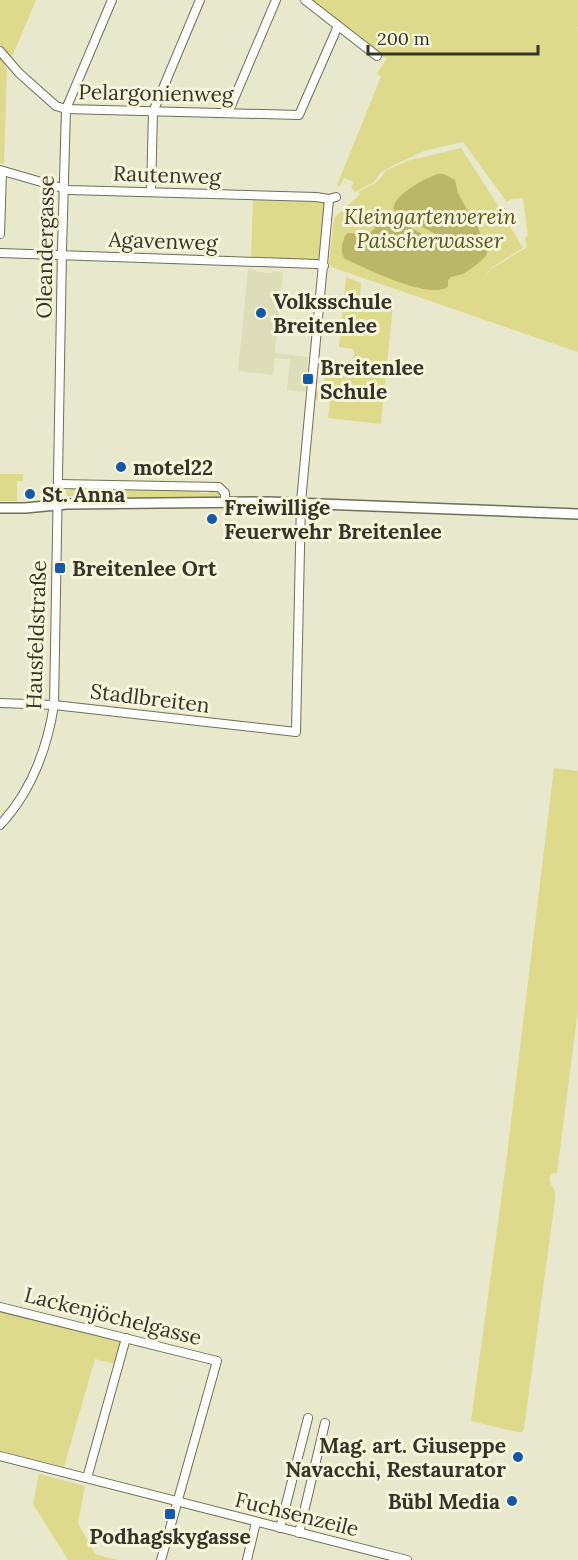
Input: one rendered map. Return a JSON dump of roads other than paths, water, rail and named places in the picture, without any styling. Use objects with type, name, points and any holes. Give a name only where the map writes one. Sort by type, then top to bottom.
[{"type":"main road","points":[[0,508],[58,504],[301,502],[578,514]]},
{"type":"street","name":"Oleandergasse","points":[[58,504],[66,109],[112,0]]},
{"type":"street","points":[[151,192],[153,111],[200,0]]},
{"type":"street","points":[[228,113],[276,0]]},
{"type":"street","points":[[305,0],[377,56]]},
{"type":"street","name":"Pelargonienweg","points":[[0,51],[19,73],[56,106],[66,109],[299,115],[338,26]]},
{"type":"street","points":[[0,234],[1,171]]},
{"type":"street","name":"Rautenweg","points":[[1,171],[63,189],[333,198],[324,266]]},
{"type":"street","name":"Agavenweg","points":[[0,253],[324,266]]},
{"type":"street","points":[[301,502],[324,266]]},
{"type":"street","points":[[58,484],[219,487],[225,493],[225,502]]},
{"type":"street","name":"Stadlbreiten","points":[[0,703],[54,705],[296,732],[301,502]]},
{"type":"street","name":"Hausfeldstraße","points":[[0,825],[16,807],[33,777],[48,737],[54,705],[58,504]]},
{"type":"street","name":"Lackenjöchelgasse","points":[[0,1307],[217,1361],[178,1502]]},
{"type":"street","points":[[87,1478],[126,1338]]},
{"type":"street","points":[[280,1528],[308,1418]]},
{"type":"street","points":[[298,1533],[325,1423]]},
{"type":"street","points":[[0,1456],[178,1502],[161,1560]]},
{"type":"street","name":"Fuchsenzeile","points":[[178,1502],[407,1560]]},
{"type":"street","points":[[247,1560],[256,1522]]},
{"type":"place","name":"Volksschule Breitenlee","points":[[261,313]]},
{"type":"place","name":"Breitenlee Schule","points":[[308,379]]},
{"type":"place","name":"motel22","points":[[121,467]]},
{"type":"place","name":"St. Anna","points":[[30,494]]},
{"type":"place","name":"Freiwillige Feuerwehr Breitenlee","points":[[212,519]]},
{"type":"place","name":"Breitenlee Ort","points":[[60,568]]},
{"type":"place","name":"Mag. art. Giuseppe Navacchi, Restaurator","points":[[518,1457]]},
{"type":"place","name":"Bübl Media","points":[[512,1501]]},
{"type":"place","name":"Podhagskygasse","points":[[170,1514]]},
{"type":"park label","name":"Kleingartenverein Paischerwasser","points":[[430,228]]}]
